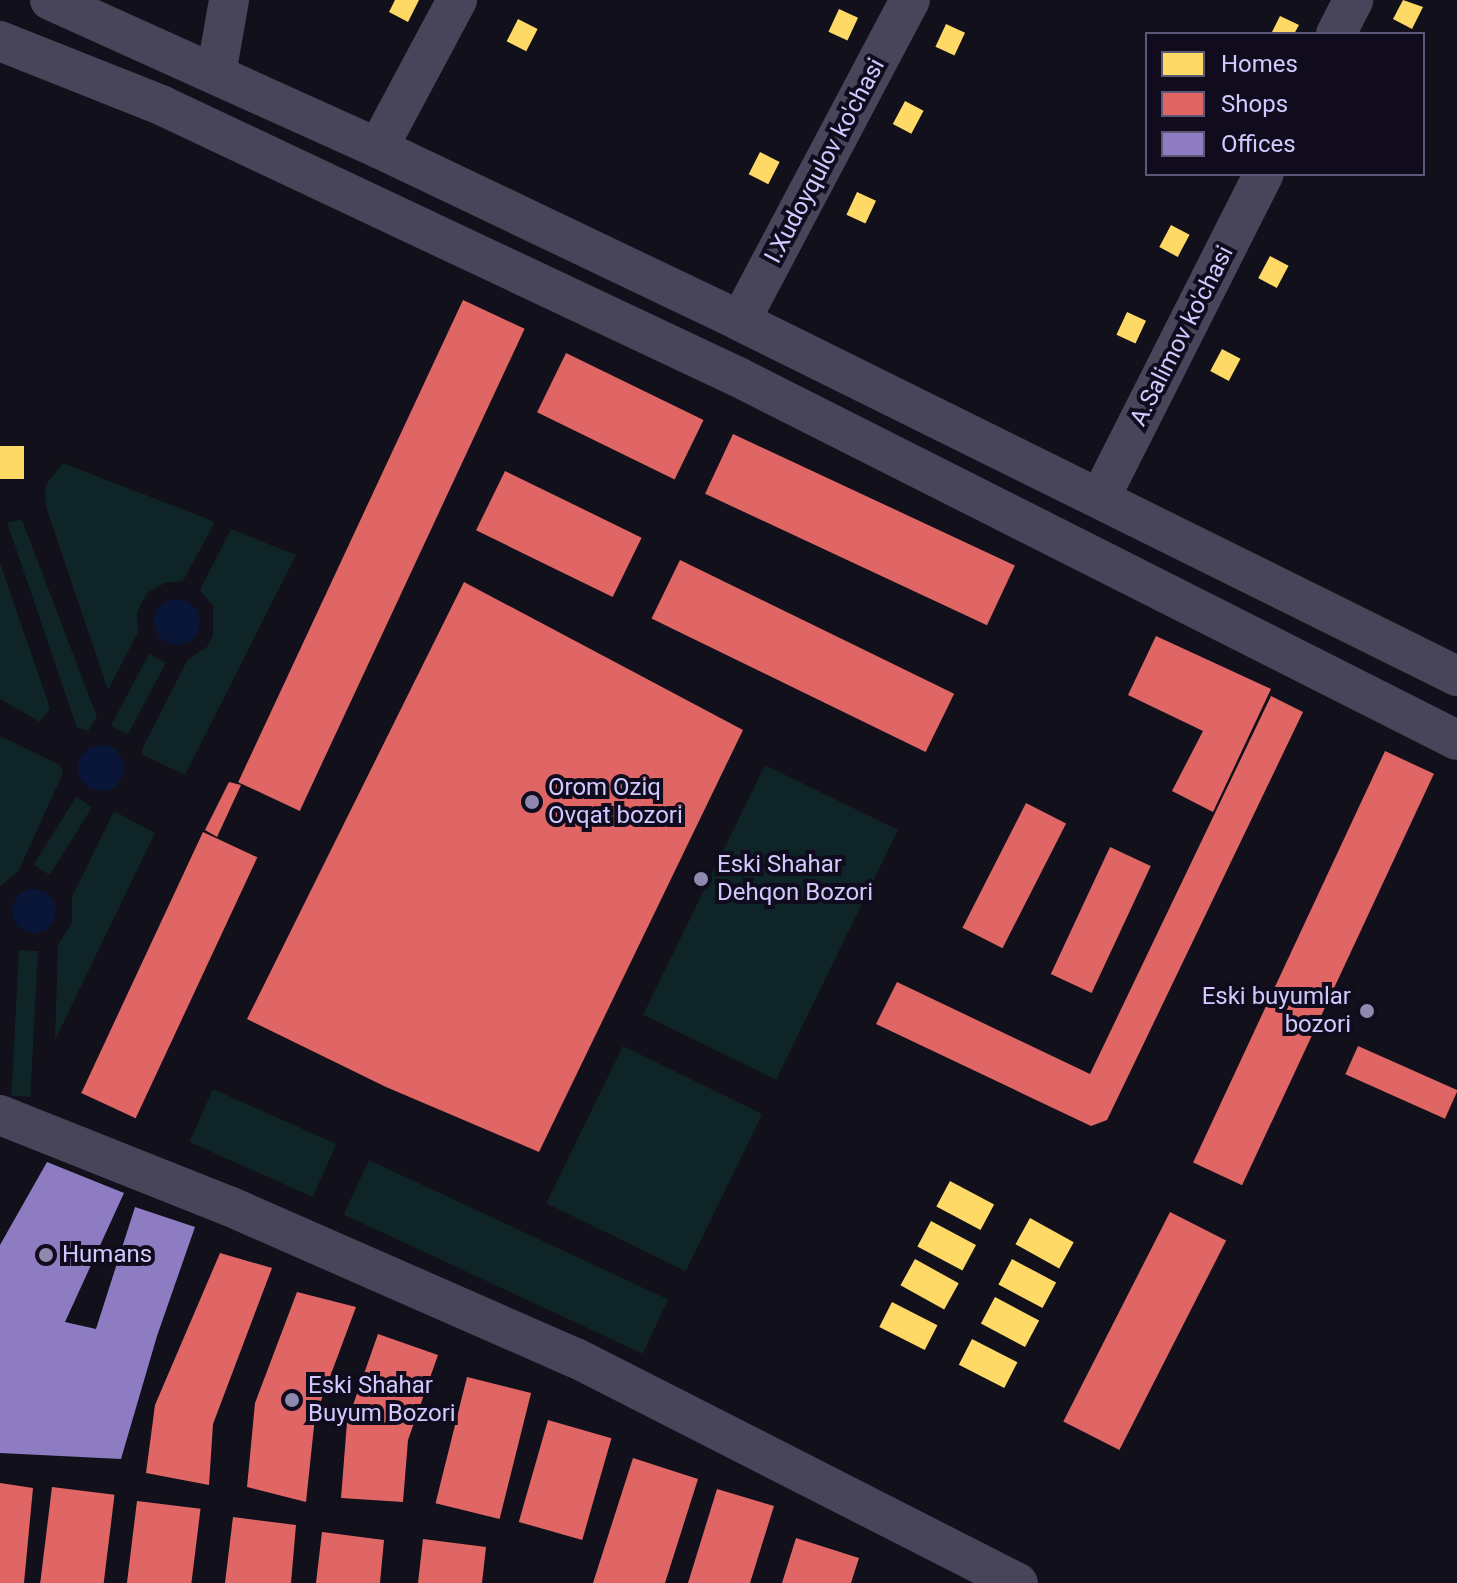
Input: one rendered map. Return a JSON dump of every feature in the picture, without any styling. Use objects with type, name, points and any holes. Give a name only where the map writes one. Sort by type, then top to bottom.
[{"type":"street","points":[[50,0],[378,148],[740,321],[1388,641],[1453,664]]},
{"type":"street","points":[[207,126],[228,112],[232,101],[231,89],[221,76],[229,0]]},
{"type":"street","points":[[378,148],[457,0]]},
{"type":"street","name":"I.Xudoyqulov ko'chasi","points":[[740,321],[910,0]]},
{"type":"street","points":[[1337,32],[1353,0]]},
{"type":"street","points":[[0,41],[207,126],[750,383],[1457,740]]},
{"type":"street","name":"A.Salimov ko'chasi","points":[[1100,498],[1263,176]]},
{"type":"street","points":[[1360,692],[1388,641]]},
{"type":"street","points":[[0,1115],[229,1206],[576,1358],[1018,1583]]},
{"type":"green space","points":[[63,463],[215,522],[183,581],[165,583],[147,593],[137,612],[138,632],[108,690],[46,507],[45,486]]},
{"type":"green space","points":[[22,520],[97,717],[88,731],[77,728],[7,522]]},
{"type":"green space","points":[[231,529],[296,555],[185,775],[143,755],[142,749],[188,659],[207,647],[213,636],[213,606],[200,590]]},
{"type":"green space","points":[[0,563],[50,708],[40,722],[0,699]]},
{"type":"green space","points":[[149,654],[166,663],[128,734],[111,726]]},
{"type":"green space","points":[[0,736],[60,765],[63,773],[18,872],[0,886]]},
{"type":"green space","points":[[765,765],[898,830],[776,1080],[643,1015]]},
{"type":"green space","points":[[76,797],[92,807],[50,875],[34,865]]},
{"type":"green space","points":[[114,811],[155,833],[55,1040],[58,945],[72,922],[72,897]]},
{"type":"green space","points":[[19,950],[38,951],[30,1097],[11,1096]]},
{"type":"green space","points":[[623,1046],[762,1114],[686,1271],[546,1203]]},
{"type":"green space","points":[[213,1089],[336,1144],[313,1197],[189,1142]]},
{"type":"green space","points":[[369,1160],[668,1299],[643,1354],[344,1214]]},
{"type":"water","points":[[177,599],[193,606],[200,622],[193,638],[177,645],[161,638],[154,622],[161,606]]},
{"type":"water","points":[[101,745],[117,752],[124,768],[117,784],[101,791],[85,784],[78,768],[85,752]]},
{"type":"water","points":[[34,889],[50,895],[56,911],[50,927],[34,933],[18,927],[12,911],[18,895]]},
{"type":"building: Homes","points":[[395,0],[419,0],[408,22],[389,12]]},
{"type":"building: Homes","points":[[1403,0],[1423,7],[1412,29],[1393,19]]},
{"type":"building: Homes","points":[[839,9],[858,18],[847,41],[828,32]]},
{"type":"building: Homes","points":[[1280,16],[1299,25],[1295,32],[1272,32]]},
{"type":"building: Homes","points":[[518,19],[538,29],[526,51],[507,41]]},
{"type":"building: Homes","points":[[946,24],[965,33],[954,56],[935,47]]},
{"type":"building: Homes","points":[[905,101],[924,111],[911,134],[893,124]]},
{"type":"building: Homes","points":[[760,152],[780,162],[768,184],[749,174]]},
{"type":"building: Homes","points":[[857,192],[876,201],[865,224],[846,215]]},
{"type":"building: Homes","points":[[1171,225],[1190,235],[1178,257],[1159,247]]},
{"type":"building: Homes","points":[[1270,256],[1289,266],[1277,288],[1258,278]]},
{"type":"building: Homes","points":[[1127,312],[1146,321],[1135,344],[1116,335]]},
{"type":"building: Homes","points":[[1222,349],[1241,359],[1229,381],[1210,371]]},
{"type":"building: Homes","points":[[0,446],[24,446],[24,479],[0,479]]},
{"type":"building: Homes","points":[[950,1181],[994,1204],[981,1230],[936,1207]]},
{"type":"building: Homes","points":[[1030,1218],[1074,1242],[1059,1268],[1015,1244]]},
{"type":"building: Homes","points":[[931,1221],[976,1245],[962,1271],[917,1247]]},
{"type":"building: Homes","points":[[915,1259],[959,1283],[944,1309],[900,1285]]},
{"type":"building: Homes","points":[[1012,1259],[1056,1282],[1043,1308],[998,1285]]},
{"type":"building: Homes","points":[[995,1297],[1039,1320],[1025,1347],[981,1323]]},
{"type":"building: Homes","points":[[892,1302],[937,1325],[925,1350],[879,1327]]},
{"type":"building: Homes","points":[[972,1339],[1017,1362],[1004,1388],[959,1365]]},
{"type":"building: Shops","points":[[463,300],[525,329],[300,811],[238,782]]},
{"type":"building: Shops","points":[[566,353],[704,420],[675,479],[537,412]]},
{"type":"building: Shops","points":[[733,434],[1015,565],[987,625],[705,494]]},
{"type":"building: Shops","points":[[505,471],[642,538],[613,597],[476,530]]},
{"type":"building: Shops","points":[[680,560],[954,694],[926,752],[652,618]]},
{"type":"building: Shops","name":"Orom Oziq Ovqat bozori","points":[[464,582],[743,730],[539,1152],[386,1087],[247,1019]]},
{"type":"building: Shops","points":[[1156,636],[1271,689],[1213,812],[1172,791],[1203,731],[1128,695]]},
{"type":"building: Shops","points":[[1271,696],[1303,712],[1107,1120],[1091,1126],[876,1024],[897,982],[1090,1074]]},
{"type":"building: Shops","points":[[1385,751],[1434,774],[1242,1185],[1193,1162]]},
{"type":"building: Shops","points":[[229,782],[241,785],[217,837],[205,830]]},
{"type":"building: Shops","points":[[1026,803],[1066,823],[1003,948],[962,928]]},
{"type":"building: Shops","points":[[203,832],[257,857],[136,1118],[81,1093]]},
{"type":"building: Shops","points":[[1110,847],[1151,866],[1092,993],[1051,974]]},
{"type":"building: Shops","points":[[1358,1046],[1457,1090],[1445,1119],[1345,1074]]},
{"type":"building: Shops","points":[[1170,1212],[1226,1241],[1119,1450],[1063,1421]]},
{"type":"building: Shops","points":[[220,1253],[272,1268],[213,1424],[209,1485],[146,1473],[155,1405]]},
{"type":"building: Shops","points":[[297,1292],[356,1307],[315,1417],[306,1502],[247,1487],[255,1403]]},
{"type":"building: Shops","points":[[378,1334],[438,1355],[408,1440],[403,1502],[341,1498],[347,1422]]},
{"type":"building: Shops","points":[[467,1377],[531,1393],[500,1519],[436,1503]]},
{"type":"building: Shops","points":[[548,1420],[611,1438],[582,1540],[519,1522]]},
{"type":"building: Shops","points":[[633,1458],[698,1479],[665,1583],[593,1583]]},
{"type":"building: Shops","points":[[0,1483],[33,1488],[24,1583],[0,1583]]},
{"type":"building: Shops","points":[[52,1487],[115,1495],[104,1583],[40,1583]]},
{"type":"building: Shops","points":[[717,1489],[774,1506],[750,1583],[688,1583]]},
{"type":"building: Shops","points":[[137,1501],[201,1509],[191,1583],[127,1583]]},
{"type":"building: Shops","points":[[233,1517],[296,1525],[291,1583],[225,1583]]},
{"type":"building: Shops","points":[[322,1532],[384,1540],[380,1583],[316,1583]]},
{"type":"building: Shops","points":[[796,1538],[859,1558],[851,1583],[782,1583]]},
{"type":"building: Shops","points":[[423,1539],[486,1547],[482,1583],[418,1583]]},
{"type":"building: Offices","points":[[47,1162],[124,1193],[65,1322],[96,1329],[135,1207],[195,1227],[157,1336],[121,1459],[0,1453],[0,1245]]},
{"type":"place","name":"Orom Oziq Ovqat bozori","points":[[532,802]]},
{"type":"place","name":"Eski Shahar Dehqon Bozori","points":[[701,879]]},
{"type":"place","name":"Eski buyumlar bozori","points":[[1367,1011]]},
{"type":"place","name":"Humans","points":[[46,1255]]},
{"type":"place","name":"Eski Shahar Buyum Bozori","points":[[292,1400]]}]
